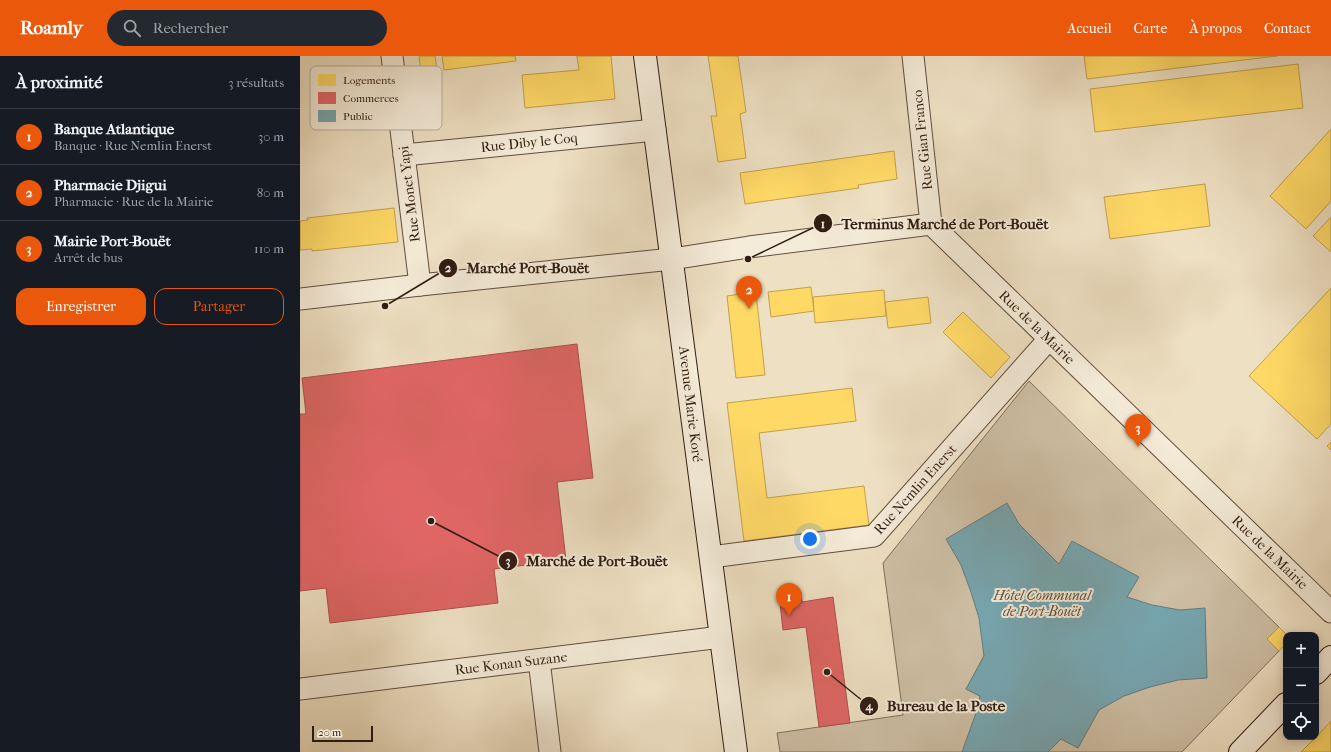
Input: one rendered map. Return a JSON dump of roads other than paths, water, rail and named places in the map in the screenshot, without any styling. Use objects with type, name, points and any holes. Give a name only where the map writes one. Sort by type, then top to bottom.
[{"type":"main road","name":"Avenue Marie Koré","points":[[645,56],[736,752]]},
{"type":"main road","points":[[1319,669],[1331,657]]},
{"type":"main road","points":[[1240,752],[1283,707]]},
{"type":"street","name":"Rue Monet Yapi","points":[[392,56],[393,66]]},
{"type":"street","name":"Rue Gian Franco","points":[[913,56],[931,224]]},
{"type":"street","name":"Rue Monet Yapi","points":[[401,130],[420,285]]},
{"type":"street","name":"Rue Diby le Coq","points":[[404,155],[655,130]]},
{"type":"street","points":[[300,300],[420,285],[672,259],[749,246],[931,224]]},
{"type":"street","name":"Rue de la Mairie","points":[[931,224],[1331,612]]},
{"type":"street","name":"Rue Nemlin Enerst","points":[[711,557],[874,536],[1049,339]]},
{"type":"street","name":"Rue Konan Suzane","points":[[300,689],[721,638]]},
{"type":"street","points":[[539,660],[550,752]]},
{"type":"place","name":"Terminus Marché de Port-Bouët","points":[[748,259]]},
{"type":"place","name":"Marché Port-Bouët","points":[[385,306]]},
{"type":"place","name":"Pharmacie Djigui","points":[[749,309]]},
{"type":"place","name":"Mairie Port-Bouët","points":[[1138,447]]},
{"type":"place","name":"Marché de Port-Bouët","points":[[431,521]]},
{"type":"place","name":"Banque Atlantique","points":[[789,616]]},
{"type":"place","name":"Bureau de la Poste","points":[[827,672]]},
{"type":"park label","name":"Hôtel Communal de Port-Bouët","points":[[1042,604]]}]
